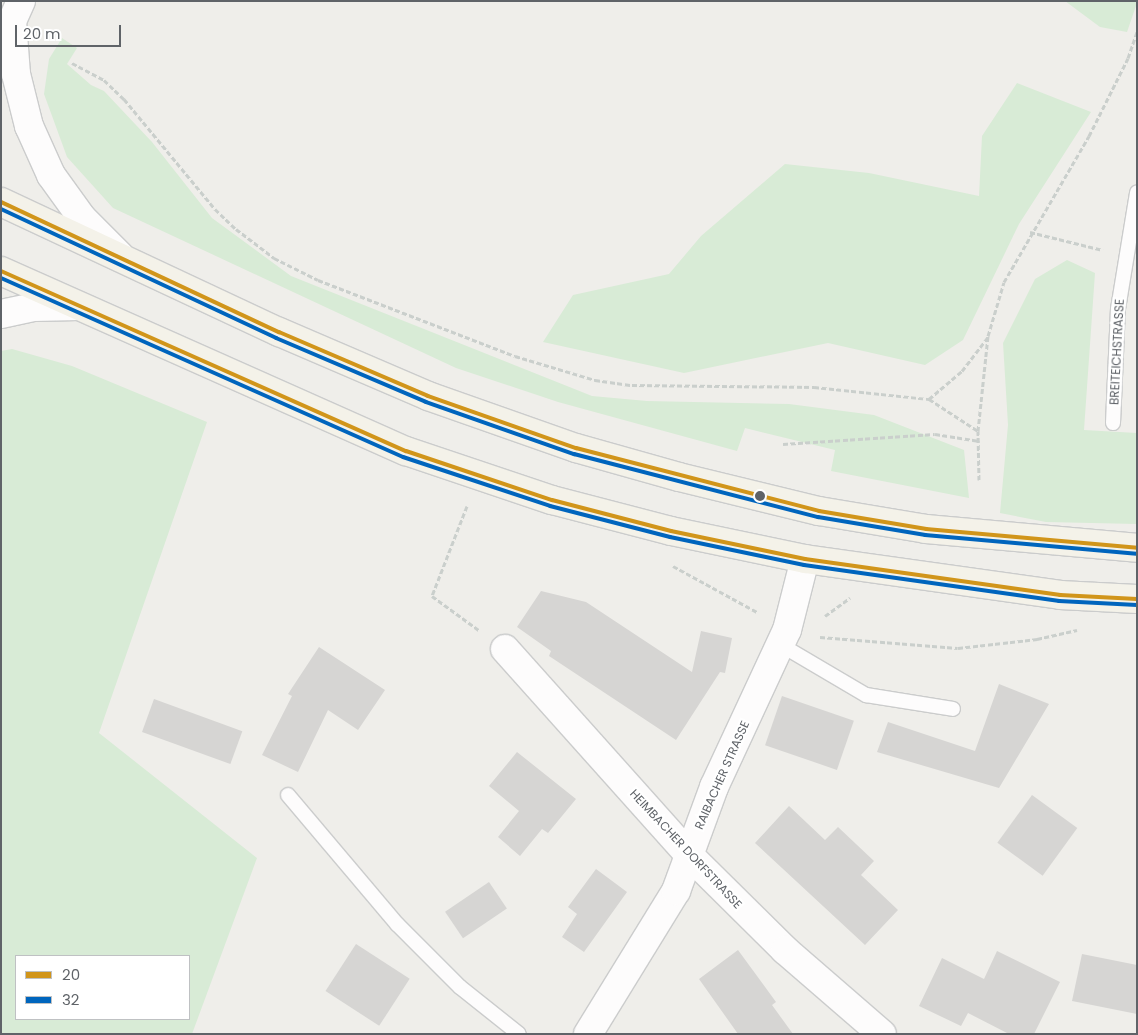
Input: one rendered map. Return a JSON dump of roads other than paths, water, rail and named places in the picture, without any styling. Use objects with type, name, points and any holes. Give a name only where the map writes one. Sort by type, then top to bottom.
[{"type":"main road","points":[[1,202],[279,332],[428,396],[586,450],[819,511],[926,529],[1137,548]]},
{"type":"main road","points":[[1,271],[406,451],[552,500],[671,531],[805,559],[1050,594],[1137,599]]},
{"type":"street","points":[[9,23],[16,74],[29,126],[48,166],[82,218],[120,256]]},
{"type":"street","points":[[1,314],[33,308],[78,306]]},
{"type":"street","name":"RAIBACHER STRASSE","points":[[588,1034],[676,891],[714,787],[781,645],[805,559]]},
{"type":"street","name":"HEIMBACHER DORFSTRASSE","points":[[505,649],[689,855],[785,950],[882,1034]]},
{"type":"lane","name":"BREITEICHSTRASSE","points":[[1113,423],[1118,308],[1137,193]]},
{"type":"lane","points":[[781,645],[866,696],[953,709]]},
{"type":"lane","points":[[288,795],[397,924],[460,987],[519,1034]]}]
